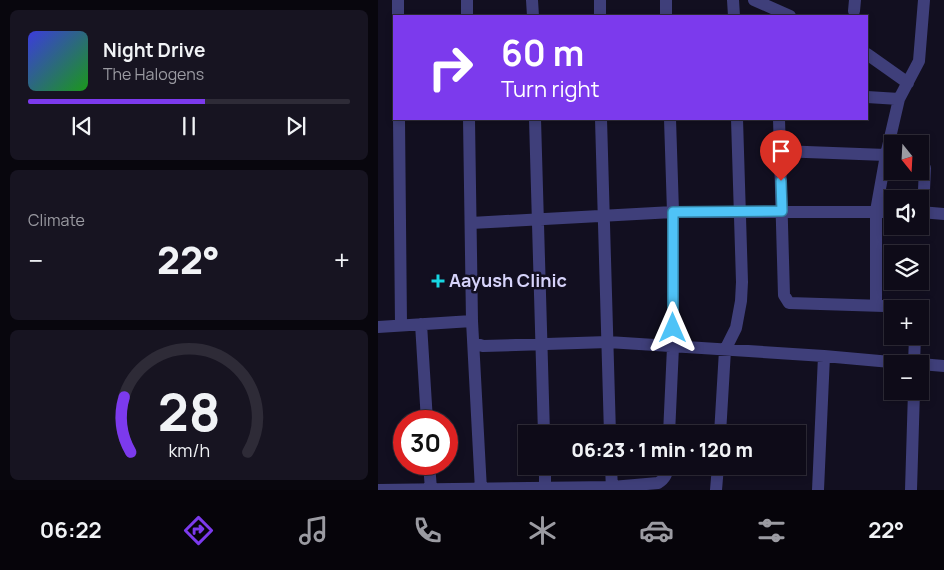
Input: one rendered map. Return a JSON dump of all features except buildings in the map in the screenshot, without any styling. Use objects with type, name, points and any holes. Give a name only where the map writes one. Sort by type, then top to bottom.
[{"type":"street","points":[[398,0],[398,15]]},
{"type":"street","points":[[467,0],[467,15]]},
{"type":"street","points":[[532,0],[533,15]]},
{"type":"street","points":[[600,0],[600,15]]},
{"type":"street","points":[[666,0],[666,15]]},
{"type":"street","points":[[733,0],[734,15]]},
{"type":"street","points":[[754,0],[788,15]]},
{"type":"street","points":[[891,135],[899,99],[919,61],[924,0]]},
{"type":"street","points":[[868,55],[908,83]]},
{"type":"street","points":[[868,98],[899,99]]},
{"type":"street","points":[[399,120],[401,325]]},
{"type":"street","points":[[469,120],[472,321],[481,489]]},
{"type":"street","points":[[535,120],[544,425]]},
{"type":"street","points":[[601,120],[610,425]]},
{"type":"street","points":[[669,425],[673,347],[673,212],[670,120]]},
{"type":"street","points":[[721,425],[725,350],[736,328],[741,301],[737,120]]},
{"type":"street","points":[[779,120],[784,295],[789,303],[884,306]]},
{"type":"street","points":[[780,151],[884,155]]},
{"type":"street","points":[[876,306],[876,212],[884,166]]},
{"type":"street","points":[[470,223],[673,212],[884,212]]},
{"type":"street","points":[[929,213],[944,214]]},
{"type":"street","points":[[378,326],[472,321]]},
{"type":"street","points":[[421,324],[426,410]]},
{"type":"street","points":[[474,343],[483,346],[608,342],[884,361]]},
{"type":"street","points":[[818,490],[824,356]]},
{"type":"street","points":[[929,365],[944,366]]},
{"type":"street","points":[[911,490],[914,400]]},
{"type":"street","points":[[430,475],[431,489]]},
{"type":"street","points":[[545,475],[545,489]]},
{"type":"street","points":[[611,475],[612,488]]},
{"type":"street","points":[[378,490],[612,488],[658,483],[666,475]]},
{"type":"street","points":[[716,490],[717,475]]},
{"type":"place","name":"Aayush Clinic","points":[[438,281]]},
{"type":"route","points":[[673,328],[673,212],[782,211],[781,181]]}]
